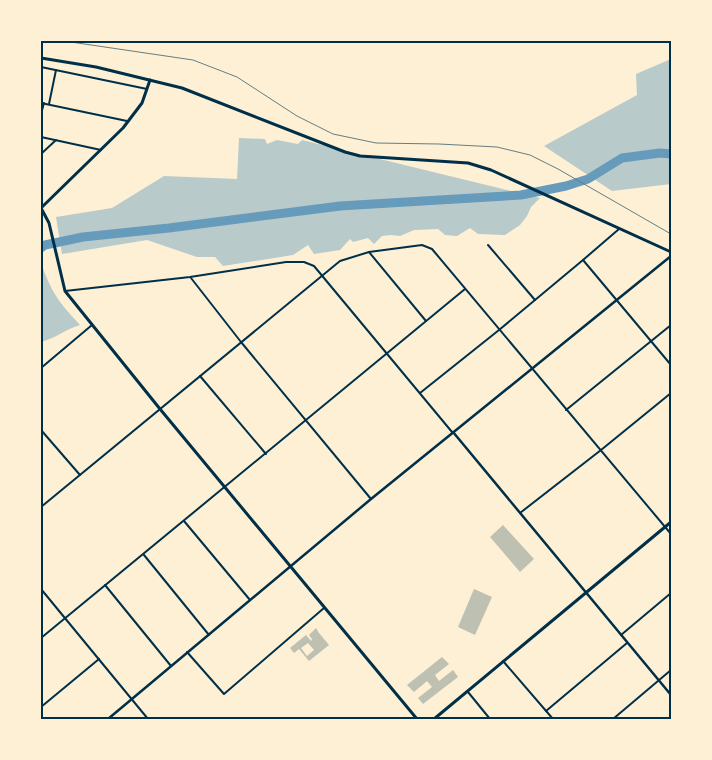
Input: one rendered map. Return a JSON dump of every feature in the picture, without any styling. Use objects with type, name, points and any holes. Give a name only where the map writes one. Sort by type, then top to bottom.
[{"type":"main road","points":[[41,58],[96,67],[182,88],[345,152],[360,156],[468,163],[492,170],[671,254]]},
{"type":"main road","points":[[150,80],[142,104],[123,128],[41,208],[49,226],[65,291],[224,487],[417,719]]},
{"type":"main road","points":[[434,719],[671,522]]},
{"type":"street","points":[[41,67],[147,89]]},
{"type":"street","points":[[49,104],[56,70]]},
{"type":"street","points":[[41,114],[42,103],[128,122]]},
{"type":"street","points":[[41,137],[101,150]]},
{"type":"street","points":[[41,154],[56,140]]},
{"type":"street","points":[[420,393],[499,330],[619,228]]},
{"type":"street","points":[[488,245],[535,300]]},
{"type":"street","points":[[41,507],[340,260],[368,252],[422,246],[432,249],[671,534]]},
{"type":"street","points":[[368,252],[426,322]]},
{"type":"street","points":[[108,719],[371,499],[671,254]]},
{"type":"street","points":[[583,260],[671,365]]},
{"type":"street","points":[[65,291],[190,277],[286,262],[304,262],[314,266],[671,695]]},
{"type":"street","points":[[190,277],[241,342],[371,499]]},
{"type":"street","points":[[41,638],[465,289]]},
{"type":"street","points":[[566,410],[671,324]]},
{"type":"street","points":[[41,368],[92,325]]},
{"type":"street","points":[[200,376],[266,454]]},
{"type":"street","points":[[519,513],[671,393]]},
{"type":"street","points":[[41,430],[80,475]]},
{"type":"street","points":[[41,436],[44,433]]},
{"type":"street","points":[[184,521],[250,600]]},
{"type":"street","points":[[143,554],[209,635]]},
{"type":"street","points":[[105,585],[171,666]]},
{"type":"street","points":[[41,589],[148,719]]},
{"type":"street","points":[[621,635],[671,593]]},
{"type":"street","points":[[188,652],[224,694],[325,607]]},
{"type":"street","points":[[546,711],[627,642]]},
{"type":"street","points":[[41,707],[99,659]]},
{"type":"street","points":[[503,661],[553,719]]},
{"type":"street","points":[[613,719],[671,670]]},
{"type":"street","points":[[467,691],[490,719]]},
{"type":"shaded area","points":[[671,59],[671,184],[612,191],[544,146],[637,95],[636,74]]},
{"type":"shaded area","points":[[239,138],[265,139],[267,144],[277,140],[298,144],[302,140],[540,198],[531,207],[520,225],[505,235],[478,234],[470,228],[457,236],[445,235],[438,229],[414,230],[400,236],[382,236],[374,244],[368,238],[353,242],[350,239],[340,250],[314,254],[308,245],[293,255],[223,266],[215,257],[197,257],[147,240],[62,254],[56,217],[112,208],[164,176],[237,179]]},
{"type":"shaded area","points":[[41,264],[55,294],[80,325],[41,342]]},
{"type":"building","points":[[503,525],[534,559],[520,572],[490,537]]},
{"type":"building","points":[[474,589],[492,597],[475,635],[458,627]]},
{"type":"building","points":[[316,628],[329,645],[309,661],[299,649],[294,653],[290,648],[306,635],[311,641],[312,639],[309,635]],"holes":[[[308,643],[314,650],[307,656],[301,648]]]},
{"type":"building","points":[[442,657],[449,664],[435,675],[439,681],[453,670],[458,677],[423,704],[418,698],[432,687],[427,681],[414,692],[407,685]]},
{"type":"waterway","points":[[41,248],[45,245],[83,237],[340,206],[521,195],[566,186],[588,179],[622,158],[660,153],[671,154]]},
{"type":"railway","points":[[64,41],[193,60],[237,77],[297,116],[333,134],[376,143],[497,147],[530,155],[671,234]]}]
